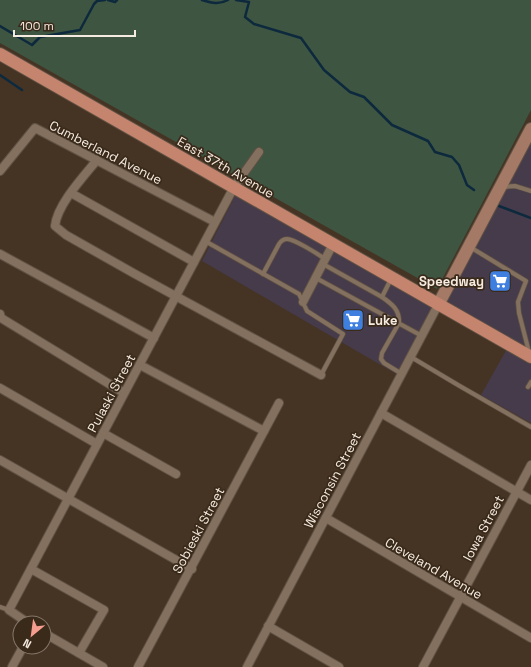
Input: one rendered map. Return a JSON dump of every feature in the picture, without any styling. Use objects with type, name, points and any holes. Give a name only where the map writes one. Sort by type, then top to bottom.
[{"type":"main road","name":"East 37th Avenue","points":[[0,54],[530,357]]},
{"type":"street","name":"Cumberland Avenue","points":[[0,171],[35,128],[215,222]]},
{"type":"street","points":[[438,305],[500,187],[528,142],[531,129]]},
{"type":"street","name":"Pulaski Street","points":[[9,610],[215,222],[234,188],[258,152]]},
{"type":"street","points":[[97,160],[71,193],[56,218],[55,226],[66,235],[135,274],[321,375]]},
{"type":"street","points":[[71,193],[194,262]]},
{"type":"street","points":[[303,302],[333,244]]},
{"type":"street","points":[[0,254],[154,338]]},
{"type":"street","name":"Wisconsin Street","points":[[247,667],[438,305]]},
{"type":"street","points":[[0,314],[1,318],[124,393]]},
{"type":"street","points":[[140,365],[264,431]]},
{"type":"street","points":[[0,388],[97,444]]},
{"type":"street","name":"Sobieski Street","points":[[138,667],[192,569],[279,404]]},
{"type":"street","points":[[381,413],[531,500]]},
{"type":"street","points":[[103,433],[176,474]]},
{"type":"street","points":[[0,460],[192,569]]},
{"type":"street","name":"Iowa Street","points":[[423,667],[531,464]]},
{"type":"street","name":"Cleveland Avenue","points":[[326,518],[460,598],[531,638]]},
{"type":"street","points":[[31,569],[104,610],[79,653]]},
{"type":"street","points":[[9,610],[16,615]]},
{"type":"street","points":[[268,626],[339,667]]},
{"type":"street","points":[[52,638],[103,667]]},
{"type":"street","points":[[12,667],[19,655]]},
{"type":"lane","points":[[500,187],[515,186],[531,192]]},
{"type":"lane","points":[[263,274],[279,244],[286,239],[293,240],[324,262],[382,297],[397,310],[399,323],[382,353],[381,359],[384,363],[402,374]]},
{"type":"lane","points":[[205,241],[299,294],[307,311],[343,334],[321,375]]},
{"type":"lane","points":[[469,246],[526,281],[518,302],[530,357]]},
{"type":"lane","points":[[316,278],[422,336]]},
{"type":"lane","points":[[382,297],[392,278]]},
{"type":"lane","points":[[411,357],[531,427]]},
{"type":"lane","points":[[528,387],[531,382]]},
{"type":"lane","points":[[0,607],[9,610]]},
{"type":"shaded area","points":[[531,134],[531,352],[442,304]]},
{"type":"shaded area","points":[[237,192],[435,306],[398,375],[202,261]]},
{"type":"shaded area","points":[[508,347],[531,360],[531,423],[481,395]]},
{"type":"green space","points":[[0,0],[531,0],[531,110],[437,289],[0,43]]},
{"type":"waterway","points":[[0,26],[32,45],[40,37],[80,30],[94,4],[97,1],[105,0]]},
{"type":"waterway","points":[[108,0],[115,2],[117,0]]},
{"type":"waterway","points":[[202,0],[215,3],[222,3],[228,0]]},
{"type":"waterway","points":[[236,0],[249,2],[245,17],[254,24],[301,38],[324,70],[350,92],[364,97],[392,125],[428,141],[435,152],[452,157],[459,165],[467,185],[474,190]]},
{"type":"waterway","points":[[0,75],[22,90]]},
{"type":"waterway","points":[[499,206],[531,218]]},
{"type":"place","name":"Speedway","points":[[500,281]]},
{"type":"place","name":"Luke","points":[[353,320]]}]
